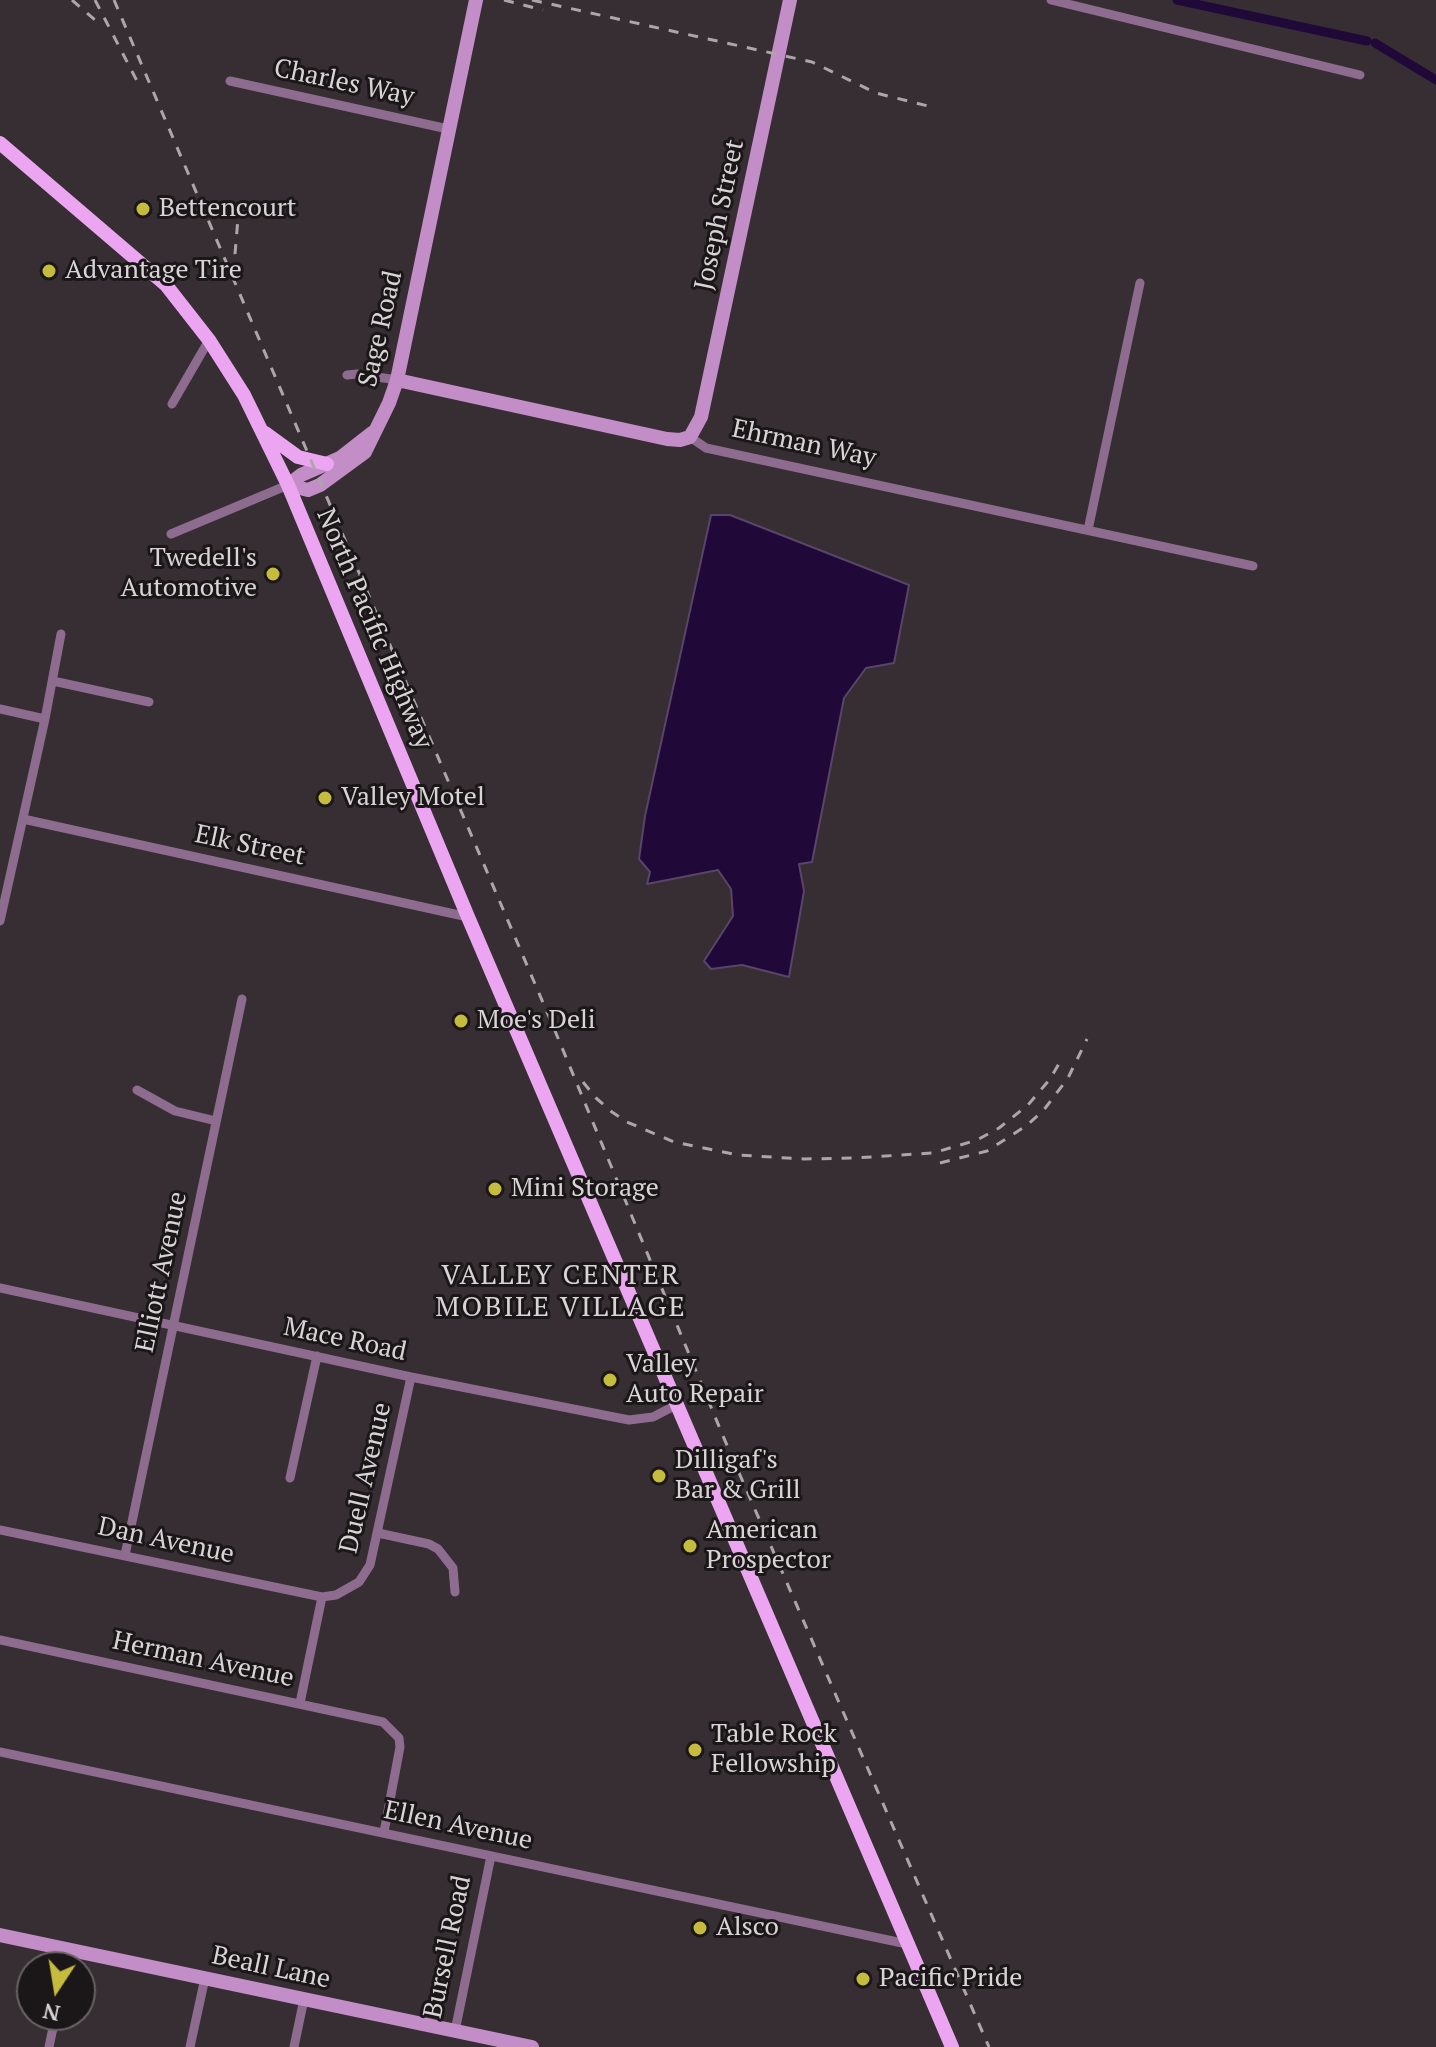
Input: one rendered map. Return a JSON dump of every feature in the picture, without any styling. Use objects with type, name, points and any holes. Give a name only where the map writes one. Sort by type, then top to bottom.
[{"type":"main road","name":"North Pacific Highway","points":[[1,145],[150,268],[209,340],[244,395],[288,485],[468,917],[952,2047]]},
{"type":"main road","points":[[260,429],[298,457],[327,464]]},
{"type":"street","name":"Sage Road","points":[[171,534],[288,485],[308,490],[320,485],[365,452],[397,380],[476,0]]},
{"type":"street","name":"Joseph Street","points":[[690,437],[701,417],[790,0]]},
{"type":"street","points":[[1051,0],[1360,75]]},
{"type":"street","name":"Charles Way","points":[[230,81],[448,129]]},
{"type":"street","points":[[1088,530],[1140,283]]},
{"type":"street","points":[[172,404],[209,340]]},
{"type":"street","name":"Ehrman Way","points":[[347,375],[397,380],[667,439],[690,437],[706,448],[1253,566]]},
{"type":"street","points":[[288,485],[301,475],[350,451],[375,430]]},
{"type":"street","points":[[0,921],[5,875],[23,819],[61,634]]},
{"type":"street","points":[[53,681],[149,702]]},
{"type":"street","points":[[0,709],[45,719]]},
{"type":"street","name":"Elk Street","points":[[23,819],[468,917]]},
{"type":"street","name":"Elliott Avenue","points":[[125,1555],[242,999]]},
{"type":"street","points":[[137,1090],[175,1111],[216,1121]]},
{"type":"street","name":"Mace Road","points":[[0,1288],[411,1377],[629,1420],[653,1417],[678,1404]]},
{"type":"street","points":[[290,1478],[317,1356]]},
{"type":"street","name":"Duell Avenue","points":[[322,1597],[336,1595],[359,1582],[370,1565],[411,1377]]},
{"type":"street","name":"Dan Avenue","points":[[0,1530],[322,1597]]},
{"type":"street","points":[[378,1533],[429,1544],[438,1549],[453,1568],[455,1592]]},
{"type":"street","points":[[300,1703],[322,1597]]},
{"type":"street","name":"Herman Avenue","points":[[0,1640],[383,1722],[399,1738],[400,1758],[384,1832]]},
{"type":"street","name":"Ellen Avenue","points":[[0,1752],[907,1944]]},
{"type":"street","name":"Bursell Road","points":[[453,2047],[491,1856]]},
{"type":"street","name":"Beall Lane","points":[[0,1935],[532,2047]]},
{"type":"street","points":[[190,2047],[205,1978]]},
{"type":"street","points":[[294,2047],[304,1999]]},
{"type":"shaded area","points":[[711,515],[730,515],[909,585],[894,663],[866,668],[844,698],[812,862],[799,864],[804,891],[789,977],[742,965],[711,969],[704,961],[733,916],[731,889],[718,870],[647,884],[650,872],[639,859],[645,816]]},
{"type":"waterway","points":[[1177,0],[1367,41]]},
{"type":"waterway","points":[[1375,43],[1436,80]]},
{"type":"railway","points":[[72,0],[102,26]]},
{"type":"railway","points":[[95,0],[137,81]]},
{"type":"railway","points":[[114,0],[553,1026],[723,1436],[989,2047]]},
{"type":"railway","points":[[504,0],[543,10]]},
{"type":"railway","points":[[532,0],[812,62],[876,93],[936,108]]},
{"type":"railway","points":[[237,274],[238,218]]},
{"type":"railway","points":[[940,1163],[987,1151],[1026,1126],[1043,1111],[1068,1078],[1087,1039]]},
{"type":"railway","points":[[583,1082],[596,1098],[627,1122],[674,1142],[738,1155],[854,1158],[933,1153],[977,1140],[999,1128],[1028,1105],[1060,1062]]},
{"type":"place","name":"Bettencourt","points":[[143,209]]},
{"type":"place","name":"Advantage Tire","points":[[49,271]]},
{"type":"place","name":"Twedell's Automotive","points":[[273,574]]},
{"type":"place","name":"Valley Motel","points":[[325,798]]},
{"type":"place","name":"Moe's Deli","points":[[461,1021]]},
{"type":"place","name":"Mini Storage","points":[[495,1189]]},
{"type":"place","name":"Valley Auto Repair","points":[[610,1380]]},
{"type":"place","name":"Dilligaf's Bar & Grill","points":[[659,1476]]},
{"type":"place","name":"American Prospector","points":[[690,1546]]},
{"type":"place","name":"Table Rock Fellowship","points":[[695,1750]]},
{"type":"place","name":"Alsco","points":[[700,1928]]},
{"type":"place","name":"Pacific Pride","points":[[863,1979]]},
{"type":"district","name":"VALLEY CENTER MOBILE VILLAGE","points":[[561,1292]]}]
